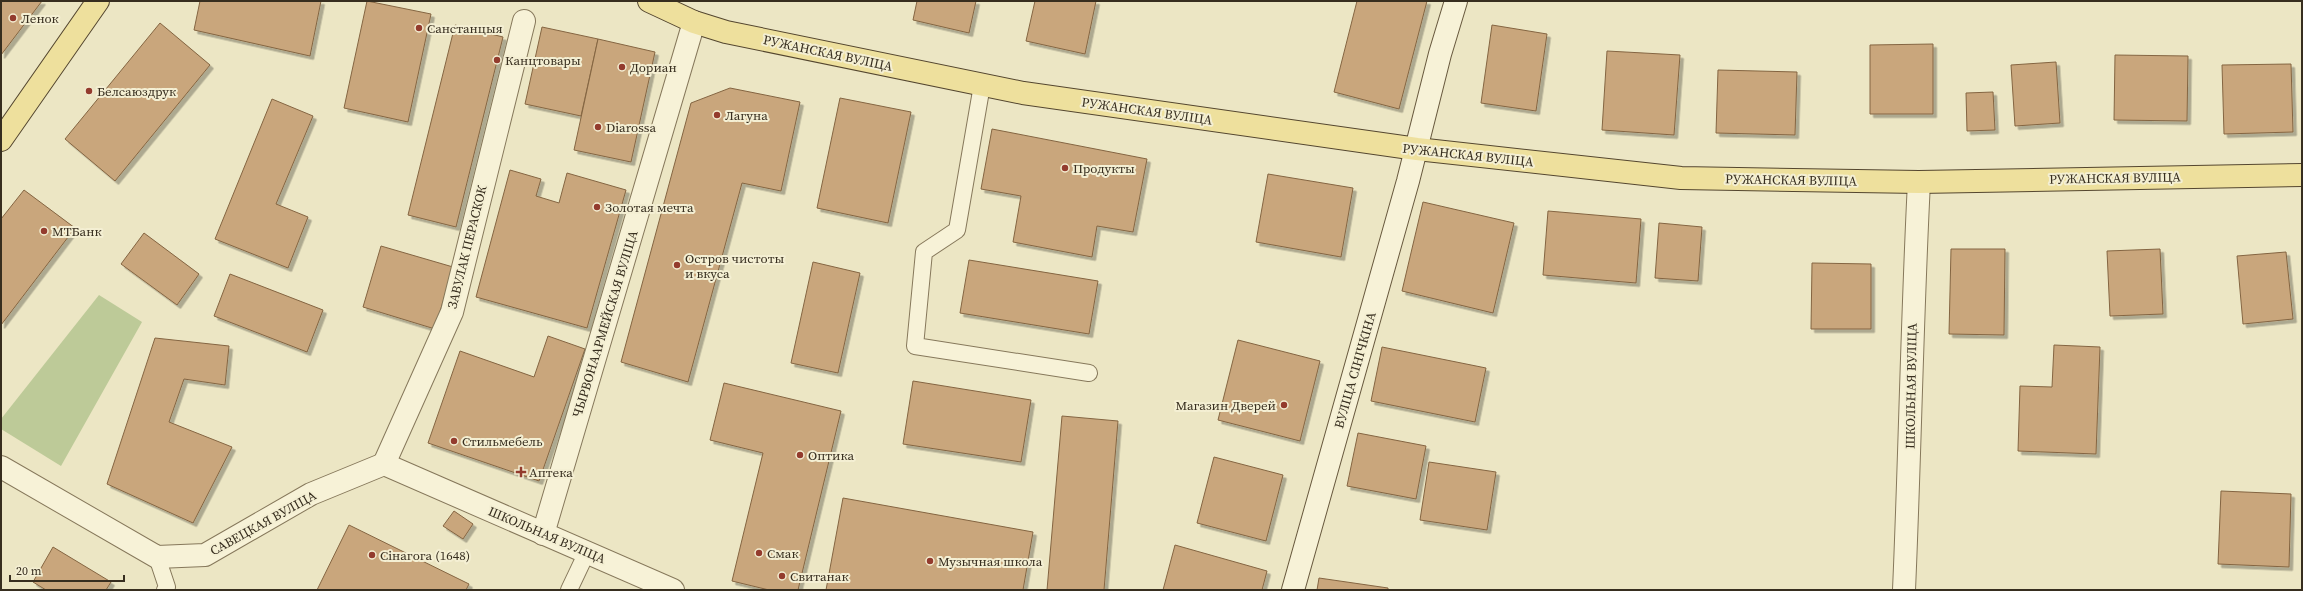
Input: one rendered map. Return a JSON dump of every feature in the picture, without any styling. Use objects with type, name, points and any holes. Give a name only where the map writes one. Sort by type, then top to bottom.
[{"type":"main road","points":[[1,140],[98,1]]},
{"type":"main road","name":"РУЖАНСКАЯ ВУЛІЦА","points":[[649,1],[694,22],[734,33],[1023,93],[1417,149],[1682,178],[1919,182],[2302,175]]},
{"type":"street","name":"ВУЛІЦА СІНІЧКІНА","points":[[1293,590],[1417,149],[1440,54],[1456,1]]},
{"type":"street","name":"ЗАВУЛАК ПЕРАСКОК","points":[[384,464],[452,312],[524,21]]},
{"type":"street","name":"ЧЫРВОНААРМЕЙСКАЯ ВУЛІЦА","points":[[543,534],[694,22]]},
{"type":"street","name":"ШКОЛЬНАЯ ВУЛІЦА","points":[[1904,590],[1910,465],[1914,260],[1919,182]]},
{"type":"street","name":"ШКОЛЬНАЯ ВУЛІЦА","points":[[384,464],[420,481],[674,590]]},
{"type":"street","name":"САВЕЦКАЯ ВУЛІЦА","points":[[157,557],[205,556],[311,494],[384,464]]},
{"type":"street","points":[[1,467],[157,557]]},
{"type":"lane","points":[[982,85],[957,230],[924,252],[915,346],[1088,373]]},
{"type":"lane","points":[[569,590],[587,552]]},
{"type":"lane","points":[[157,557],[167,586],[165,590]]},
{"type":"green space","points":[[99,295],[142,322],[61,466],[1,429],[1,419]]},
{"type":"building","points":[[1,1],[42,1],[1,55]]},
{"type":"building","points":[[200,1],[321,1],[310,56],[194,30]]},
{"type":"building","points":[[367,1],[431,14],[408,122],[344,108]]},
{"type":"building","points":[[917,1],[976,1],[969,33],[913,20]]},
{"type":"building","points":[[1035,1],[1096,1],[1085,54],[1026,41]]},
{"type":"building","points":[[1357,1],[1427,1],[1399,109],[1334,92]]},
{"type":"building","points":[[160,23],[210,65],[115,181],[65,139]]},
{"type":"building","points":[[455,25],[503,37],[456,227],[408,215]]},
{"type":"building","points":[[1492,25],[1547,34],[1536,111],[1481,103]]},
{"type":"building","points":[[542,27],[598,39],[581,116],[525,104]]},
{"type":"building","points":[[598,39],[655,52],[631,162],[574,150]]},
{"type":"building","points":[[1933,44],[1933,114],[1870,114],[1870,45]]},
{"type":"building","points":[[1607,51],[1680,55],[1674,135],[1602,130]]},
{"type":"building","points":[[2115,55],[2188,56],[2187,121],[2114,120]]},
{"type":"building","points":[[2056,62],[2060,123],[2015,126],[2011,65]]},
{"type":"building","points":[[2291,64],[2293,132],[2224,134],[2222,65]]},
{"type":"building","points":[[1718,70],[1797,72],[1795,135],[1716,133]]},
{"type":"building","points":[[730,88],[800,102],[781,191],[742,183],[688,382],[621,362],[691,103]]},
{"type":"building","points":[[1993,92],[1995,130],[1967,131],[1966,93]]},
{"type":"building","points":[[840,98],[911,112],[888,223],[817,208]]},
{"type":"building","points":[[272,99],[313,116],[276,204],[308,217],[288,268],[215,239]]},
{"type":"building","points":[[992,129],[1147,159],[1133,232],[1097,226],[1092,257],[1013,242],[1021,196],[981,189]]},
{"type":"building","points":[[510,170],[541,179],[536,196],[559,203],[567,173],[626,190],[587,328],[476,297]]},
{"type":"building","points":[[1268,174],[1353,188],[1341,257],[1256,242]]},
{"type":"building","points":[[24,190],[75,228],[1,325],[1,219]]},
{"type":"building","points":[[1423,202],[1514,223],[1493,313],[1402,291]]},
{"type":"building","points":[[1548,211],[1641,219],[1636,283],[1543,275]]},
{"type":"building","points":[[1659,223],[1702,227],[1698,281],[1655,278]]},
{"type":"building","points":[[144,233],[199,274],[177,305],[121,264]]},
{"type":"building","points":[[381,246],[453,267],[435,329],[363,307]]},
{"type":"building","points":[[1951,249],[2005,249],[2004,335],[1949,334]]},
{"type":"building","points":[[2160,249],[2163,314],[2110,316],[2107,251]]},
{"type":"building","points":[[2286,252],[2293,319],[2243,324],[2237,256]]},
{"type":"building","points":[[969,260],[1098,281],[1089,334],[960,313]]},
{"type":"building","points":[[813,262],[860,273],[838,373],[791,363]]},
{"type":"building","points":[[1812,263],[1871,264],[1871,329],[1811,329]]},
{"type":"building","points":[[230,274],[323,310],[307,352],[214,316]]},
{"type":"building","points":[[548,336],[585,349],[539,481],[428,443],[460,351],[534,377]]},
{"type":"building","points":[[155,338],[229,346],[225,385],[184,379],[169,422],[232,447],[193,523],[107,484]]},
{"type":"building","points":[[1238,340],[1320,361],[1300,441],[1218,420]]},
{"type":"building","points":[[2054,345],[2100,347],[2096,454],[2018,451],[2020,386],[2052,387]]},
{"type":"building","points":[[1382,347],[1486,368],[1475,422],[1371,401]]},
{"type":"building","points":[[913,381],[1031,400],[1021,462],[903,444]]},
{"type":"building","points":[[724,383],[841,411],[798,590],[769,590],[732,581],[763,453],[710,440]]},
{"type":"building","points":[[1062,416],[1118,421],[1104,590],[1047,590]]},
{"type":"building","points":[[1358,433],[1426,446],[1416,499],[1347,486]]},
{"type":"building","points":[[1214,457],[1283,475],[1266,541],[1197,523]]},
{"type":"building","points":[[1429,462],[1496,472],[1487,530],[1420,520]]},
{"type":"building","points":[[2221,491],[2291,494],[2289,567],[2218,564]]},
{"type":"building","name":"Музычная школа","points":[[843,498],[1033,532],[1023,590],[826,590]]},
{"type":"building","points":[[454,511],[473,524],[463,539],[443,526]]},
{"type":"building","name":"Сінагога (1648)","points":[[349,525],[469,584],[466,590],[317,590]]},
{"type":"building","points":[[1175,545],[1267,571],[1262,590],[1163,590]]},
{"type":"building","points":[[53,547],[111,582],[106,590],[46,590],[33,582]]},
{"type":"building","points":[[1319,578],[1388,588],[1388,590],[1317,590]]},
{"type":"place","name":"Ленок","points":[[13,18]]},
{"type":"place","name":"Санстанцыя","points":[[419,28]]},
{"type":"place","name":"Канцтовары","points":[[497,60]]},
{"type":"place","name":"Дориан","points":[[622,67]]},
{"type":"place","name":"Белсаюздрук","points":[[89,91]]},
{"type":"place","name":"Лагуна","points":[[717,115]]},
{"type":"place","name":"Diarossa","points":[[598,127]]},
{"type":"place","name":"Продукты","points":[[1065,168]]},
{"type":"place","name":"Золотая мечта","points":[[597,207]]},
{"type":"place","name":"МТБанк","points":[[44,231]]},
{"type":"place","name":"Остров чистоты и вкуса","points":[[677,265]]},
{"type":"place","name":"Магазин Дверей","points":[[1284,405]]},
{"type":"place","name":"Стильмебель","points":[[454,441]]},
{"type":"place","name":"Оптика","points":[[800,455]]},
{"type":"place","name":"Аптека","points":[[521,472]]},
{"type":"place","name":"Смак","points":[[759,553]]},
{"type":"place","name":"Сінагога (1648)","points":[[372,555]]},
{"type":"place","name":"Музычная школа","points":[[930,561]]},
{"type":"place","name":"Свитанак","points":[[782,576]]}]
